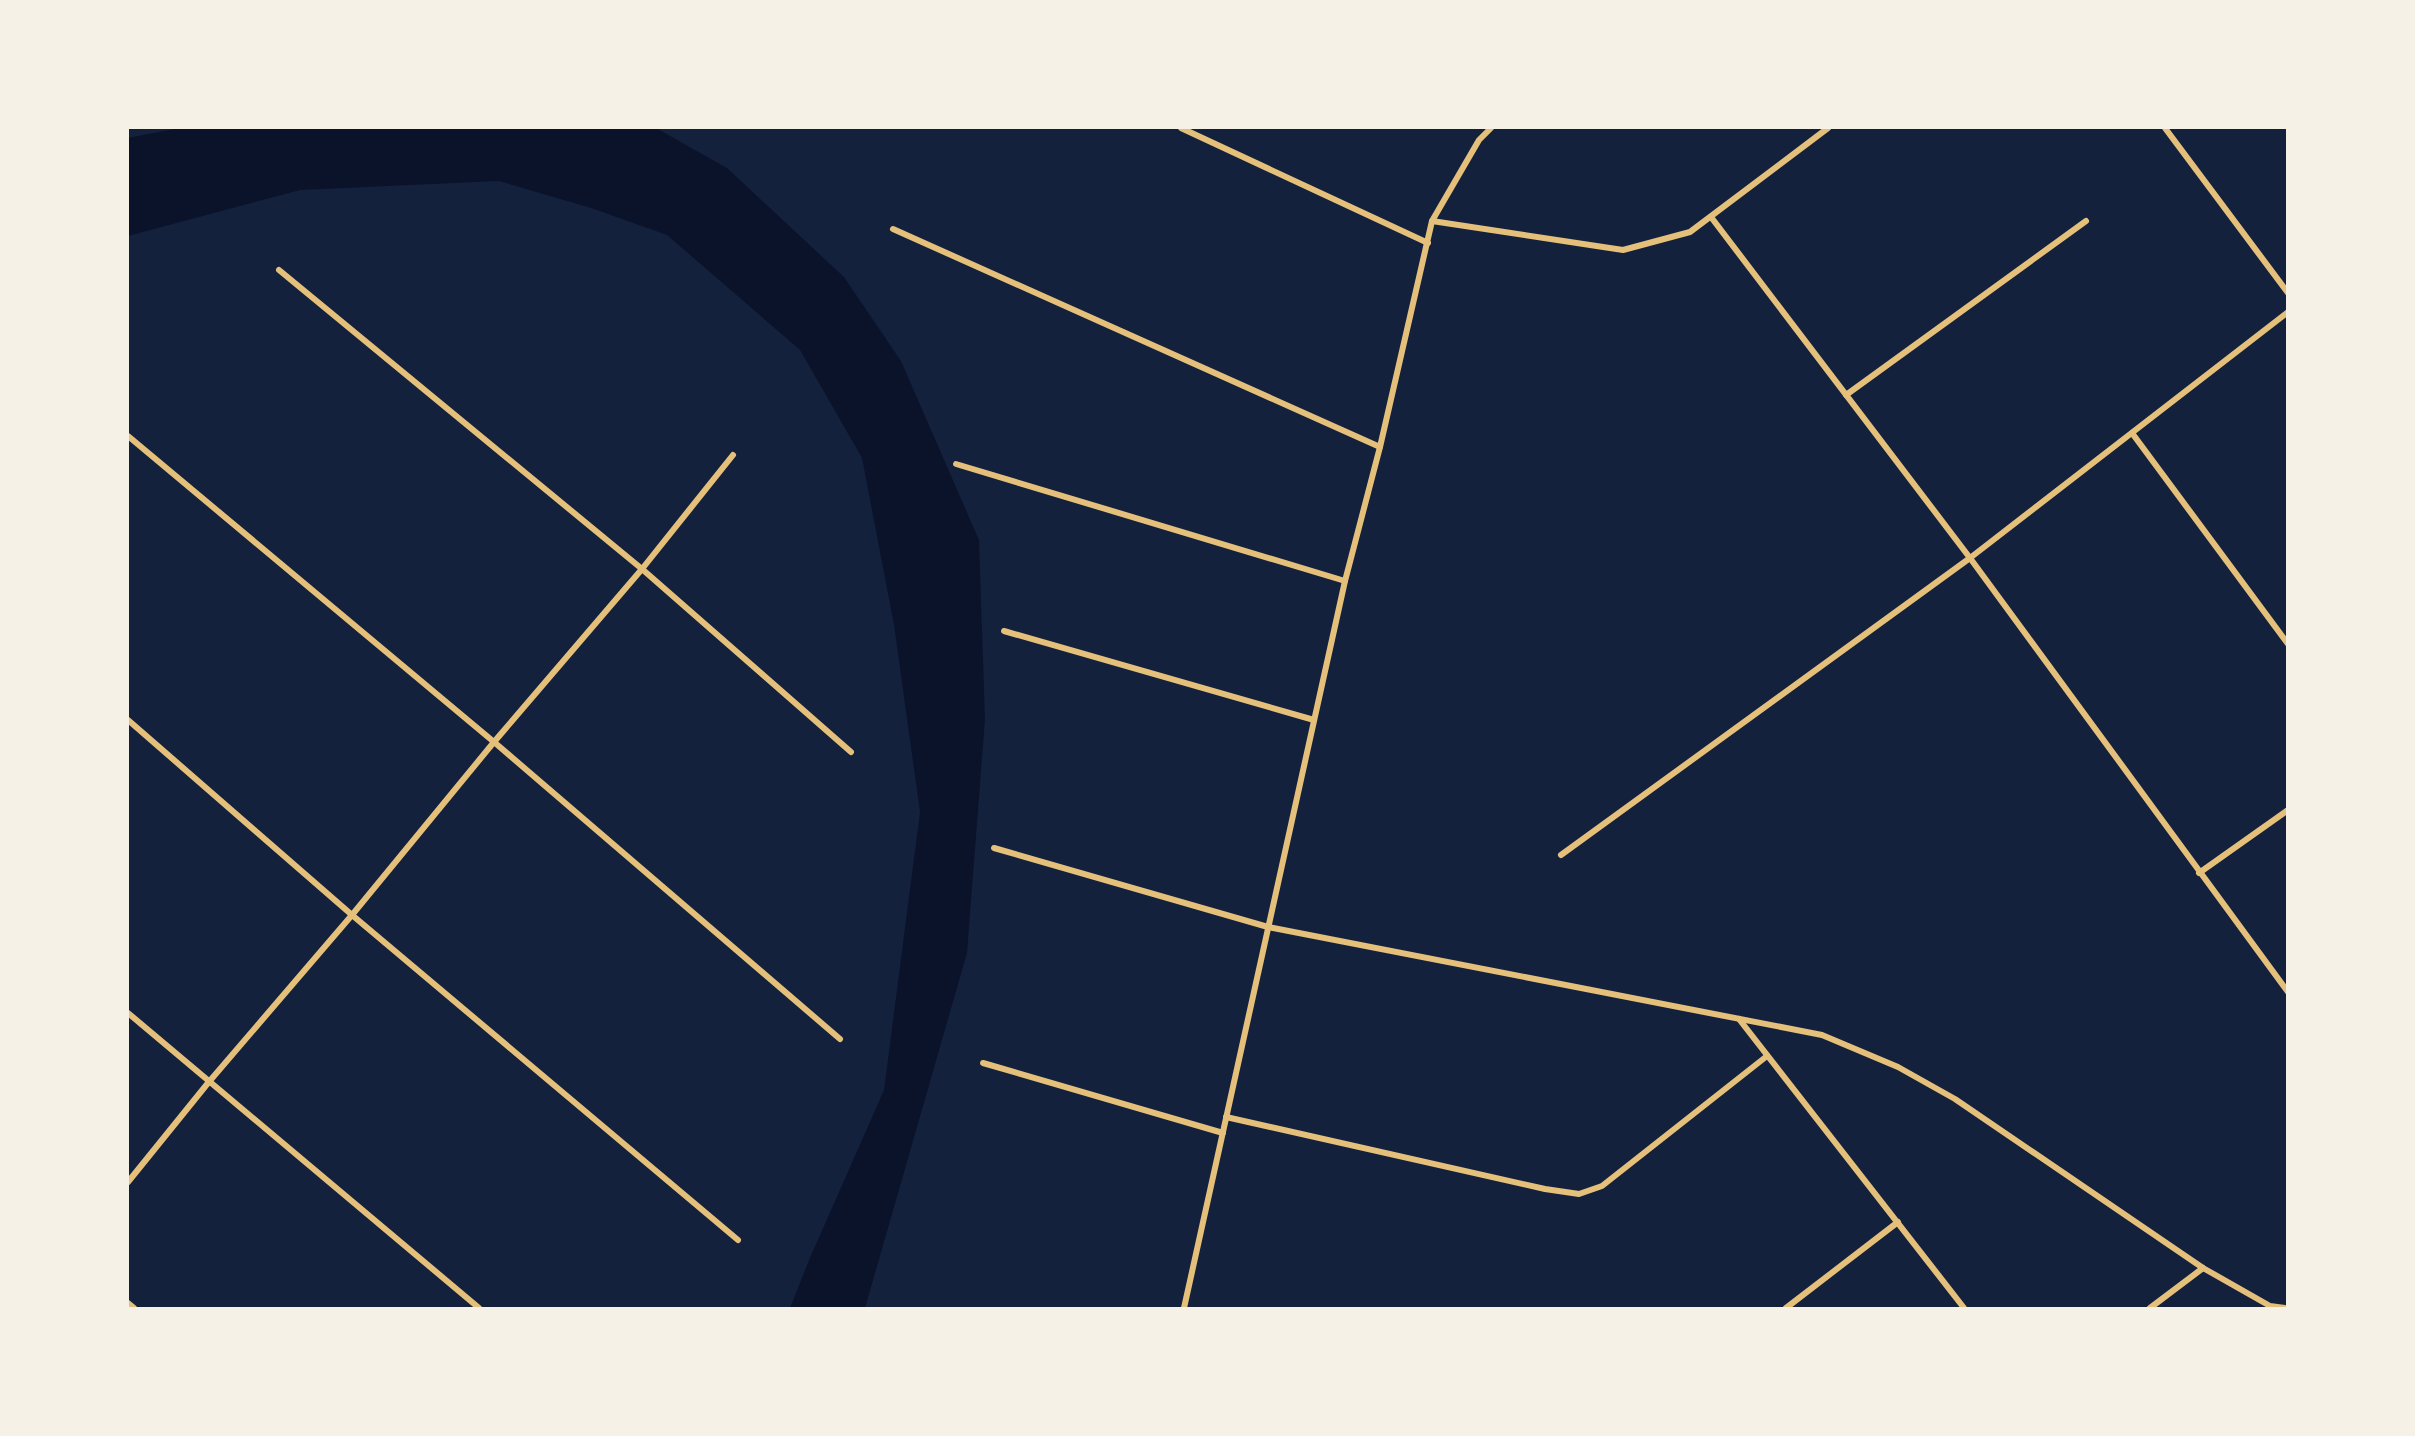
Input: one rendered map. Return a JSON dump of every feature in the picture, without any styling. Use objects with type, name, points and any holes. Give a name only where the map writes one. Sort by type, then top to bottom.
[{"type":"street","points":[[1181,128],[1428,243]]},
{"type":"street","points":[[1184,1308],[1345,581],[1380,447],[1432,221],[1479,140],[1491,128]]},
{"type":"street","points":[[1432,221],[1623,250],[1690,232],[1828,128]]},
{"type":"street","points":[[2166,128],[2288,293]]},
{"type":"street","points":[[1711,217],[1970,558],[2288,992]]},
{"type":"street","points":[[1846,395],[2086,221]]},
{"type":"street","points":[[893,229],[1380,447]]},
{"type":"street","points":[[279,270],[642,569],[851,752]]},
{"type":"street","points":[[1561,855],[1970,558],[2288,312]]},
{"type":"street","points":[[2132,433],[2288,644]]},
{"type":"street","points":[[128,436],[494,741],[840,1039]]},
{"type":"street","points":[[128,1182],[208,1083],[352,915],[494,741],[642,569],[733,455]]},
{"type":"street","points":[[956,464],[1345,581]]},
{"type":"street","points":[[1004,631],[1314,720]]},
{"type":"street","points":[[128,720],[352,915],[738,1240]]},
{"type":"street","points":[[2199,873],[2288,810]]},
{"type":"street","points":[[994,848],[1268,927],[1822,1035],[1898,1067],[1955,1099],[2203,1268],[2270,1306],[2285,1308]]},
{"type":"street","points":[[128,1013],[208,1083],[479,1308]]},
{"type":"street","points":[[1739,1019],[1964,1308]]},
{"type":"street","points":[[1226,1117],[1545,1189],[1579,1194],[1602,1186],[1767,1056]]},
{"type":"street","points":[[983,1063],[1223,1133]]},
{"type":"street","points":[[1786,1308],[1898,1222]]},
{"type":"street","points":[[2150,1308],[2203,1268]]},
{"type":"street","points":[[128,1303],[134,1308]]},
{"type":"water","points":[[179,128],[656,128],[727,168],[844,277],[901,361],[979,540],[985,719],[967,953],[865,1308],[790,1308],[884,1090],[920,812],[894,625],[862,458],[800,350],[667,235],[591,208],[499,181],[300,190],[128,236],[128,138]]}]
